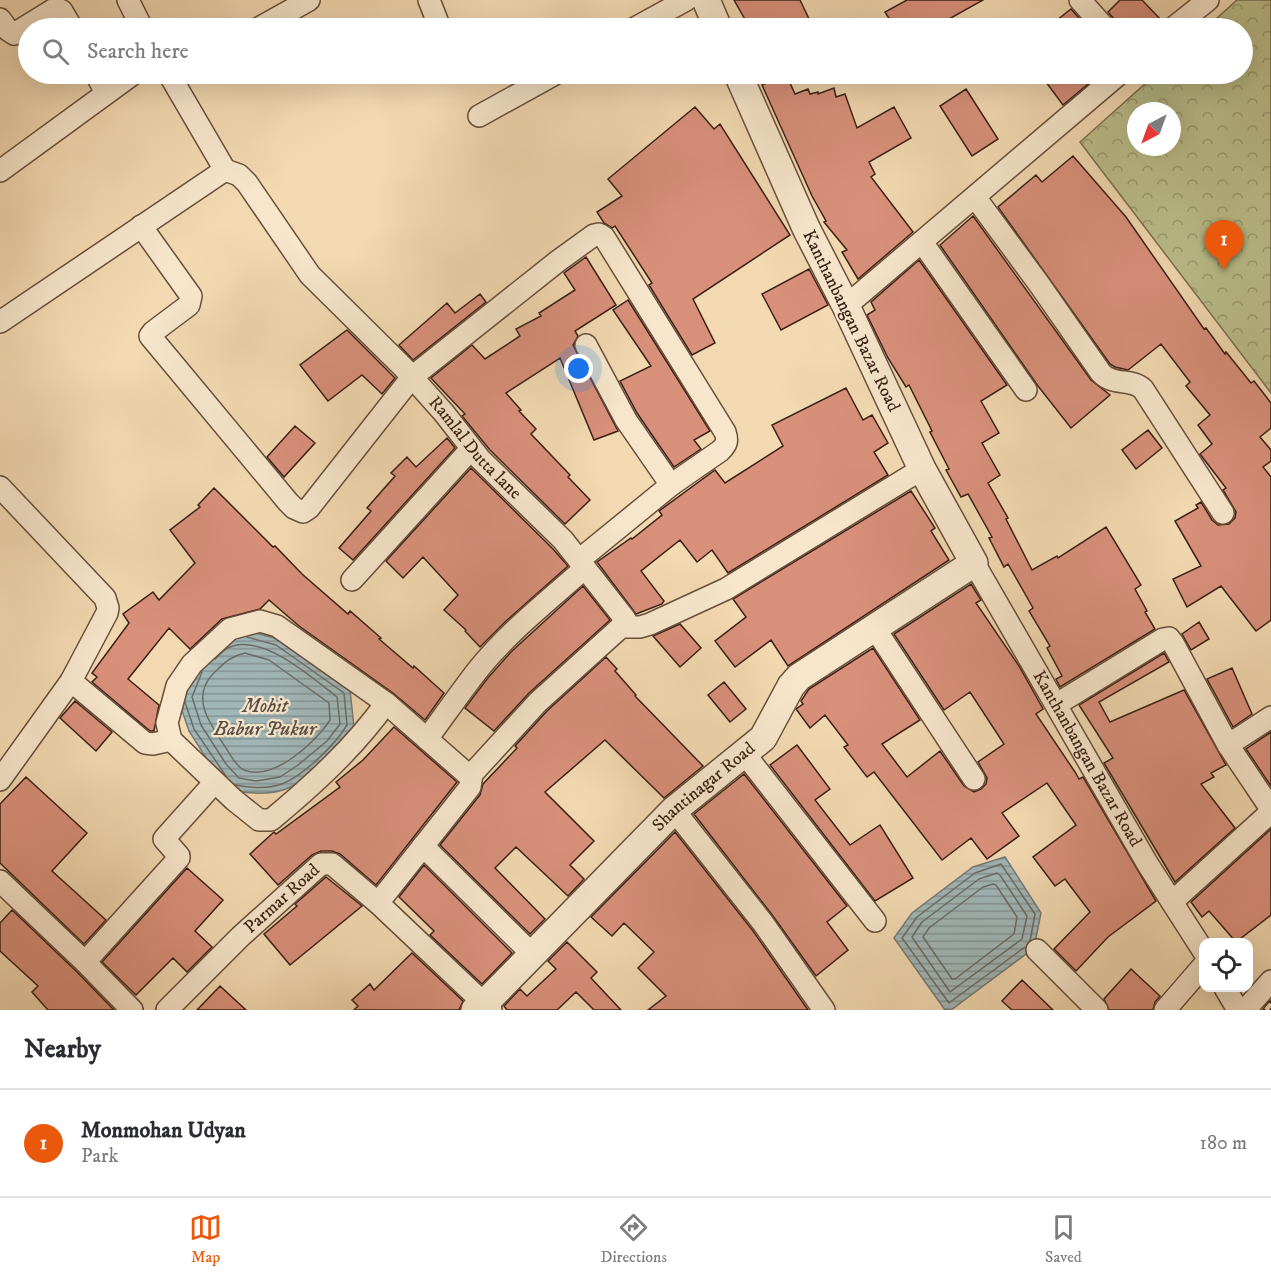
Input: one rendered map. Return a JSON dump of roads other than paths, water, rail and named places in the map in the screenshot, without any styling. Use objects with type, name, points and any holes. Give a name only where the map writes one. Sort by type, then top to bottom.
[{"type":"street","points":[[128,0],[137,18]]},
{"type":"street","points":[[277,18],[309,0]]},
{"type":"street","points":[[429,0],[436,18]]},
{"type":"street","points":[[653,18],[686,0]]},
{"type":"street","points":[[706,0],[714,18]]},
{"type":"street","points":[[1080,0],[1096,18]]},
{"type":"street","points":[[1186,18],[1208,0]]},
{"type":"street","points":[[41,18],[58,8],[66,18]]},
{"type":"street","points":[[0,19],[8,30],[14,34],[18,32]]},
{"type":"street","points":[[101,84],[106,93]]},
{"type":"street","points":[[0,171],[119,84]]},
{"type":"street","points":[[0,322],[225,170],[179,84]]},
{"type":"street","points":[[479,116],[537,84]]},
{"type":"street","name":"Kanthanbangan Bazar Road","points":[[742,84],[806,228],[846,306],[922,470],[1147,863],[1199,946]]},
{"type":"street","points":[[846,306],[1107,84]]},
{"type":"street","name":"Ramlal Dutta lane","points":[[225,170],[239,175],[248,183],[310,275],[378,341],[444,413],[471,449],[562,540],[625,619],[621,627]]},
{"type":"street","points":[[975,197],[1101,373],[1108,379],[1135,383],[1143,389],[1223,513]]},
{"type":"street","points":[[141,226],[191,296],[189,305],[150,336],[288,502],[300,512],[307,510],[412,377],[558,261],[594,235],[599,234],[604,237],[725,432],[728,440],[720,451],[671,485],[582,564],[492,654],[427,739]]},
{"type":"street","points":[[922,242],[1026,390]]},
{"type":"street","points":[[586,345],[626,420],[671,485]]},
{"type":"street","points":[[352,580],[471,449]]},
{"type":"street","points":[[378,903],[470,787],[472,774],[538,702],[621,627],[640,627],[651,624],[726,589],[922,470]]},
{"type":"street","points":[[0,487],[107,602],[107,613],[71,681],[0,780]]},
{"type":"street","name":"Shantinagar Road","points":[[484,1008],[674,810],[764,736],[791,686],[799,677],[974,564]]},
{"type":"street","points":[[386,703],[357,740],[314,784],[270,820],[259,820],[215,782],[171,740],[167,723],[177,686],[192,664],[230,629],[260,621],[277,626],[386,703],[467,774],[472,774]]},
{"type":"street","points":[[874,627],[974,779]]},
{"type":"street","points":[[1057,704],[1163,639],[1169,638],[1228,745],[1271,811],[1172,902]]},
{"type":"street","points":[[71,681],[145,743],[153,744],[171,740]]},
{"type":"street","points":[[1228,745],[1271,717]]},
{"type":"street","points":[[744,753],[875,921]]},
{"type":"street","points":[[86,962],[178,858],[179,856],[164,839],[215,782]]},
{"type":"street","points":[[674,810],[763,923],[825,1010]]},
{"type":"street","points":[[423,846],[533,955]]},
{"type":"street","name":"Parmar Road","points":[[167,1010],[241,936],[321,864],[332,864],[378,903],[484,1008]]},
{"type":"street","points":[[0,881],[86,962],[132,1010]]},
{"type":"street","points":[[1037,951],[1097,1010]]},
{"type":"street","points":[[1165,1010],[1199,970]]},
{"type":"street","points":[[1245,1010],[1271,981]]},
{"type":"street","points":[[1228,992],[1238,1010]]},
{"type":"water","name":"Mohit Babur Pukur","points":[[245,630],[278,639],[350,690],[354,727],[312,772],[292,786],[277,792],[231,791],[215,772],[189,731],[177,696],[190,663]]},
{"type":"water","points":[[1005,857],[1041,913],[1034,948],[951,1010],[945,1010],[894,938],[912,913],[973,867]]},
{"type":"railway","points":[[1266,1010],[1271,1004]]},
{"type":"place","name":"Monmohan Udyan","points":[[1224,270]]}]
